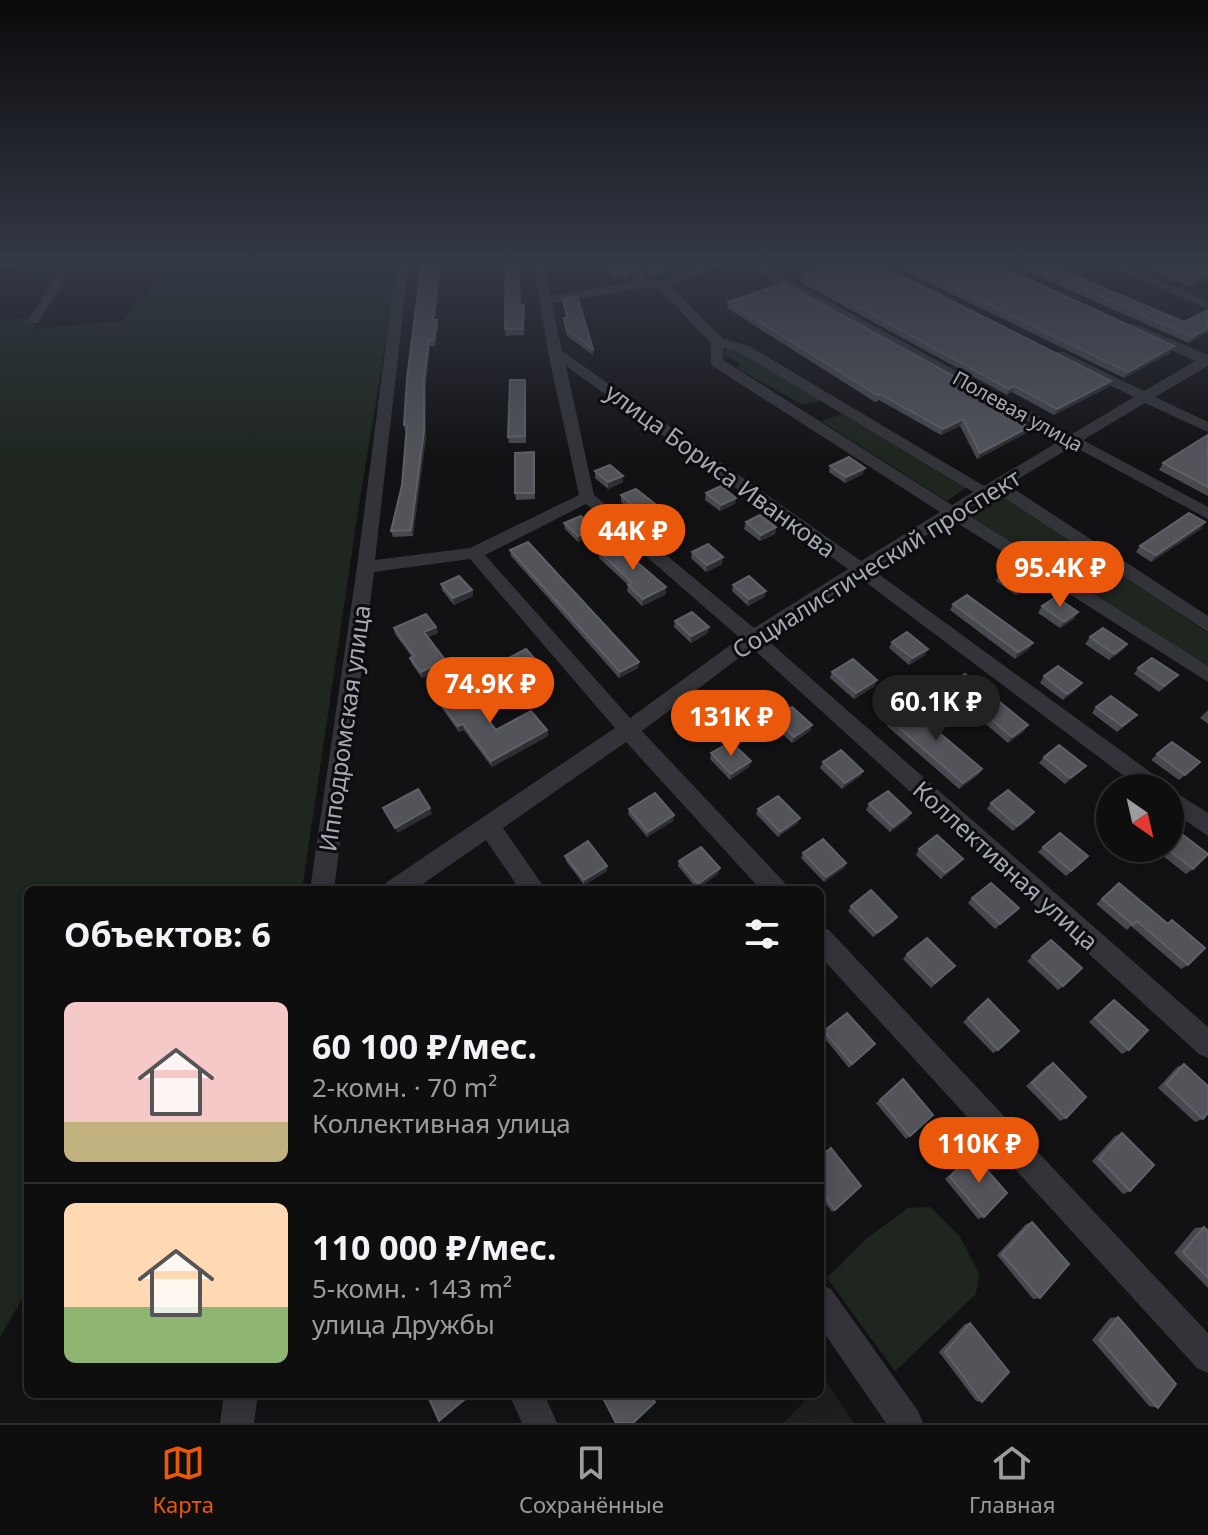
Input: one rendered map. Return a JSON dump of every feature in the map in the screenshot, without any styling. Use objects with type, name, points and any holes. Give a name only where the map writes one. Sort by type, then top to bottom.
[{"type":"street","name":"Ипподромская улица","points":[[323,886],[395,326]]},
{"type":"street","points":[[366,567],[474,553],[587,497],[550,326]]},
{"type":"street","points":[[703,326],[718,342],[744,349],[991,489],[1208,625]]},
{"type":"street","name":"Полевая улица","points":[[864,326],[1208,514]]},
{"type":"street","points":[[1130,326],[1207,361]]},
{"type":"street","points":[[718,342],[716,362],[1208,675]]},
{"type":"street","points":[[1045,348],[1208,428]]},
{"type":"street","name":"улица Бориса Иванкова","points":[[555,352],[861,570],[1137,774]]},
{"type":"street","name":"Социалистический проспект","points":[[401,886],[628,730],[753,638],[951,512],[1207,361]]},
{"type":"street","name":"Коллективная улица","points":[[587,497],[753,638],[1208,1045]]},
{"type":"street","points":[[474,553],[628,730],[772,886]]},
{"type":"street","points":[[1184,808],[1208,826]]},
{"type":"street","points":[[488,824],[531,886]]},
{"type":"street","points":[[824,942],[1208,1357]]},
{"type":"street","points":[[824,1306],[906,1423]]},
{"type":"street","points":[[237,1423],[240,1398]]},
{"type":"street","points":[[528,1398],[540,1423]]},
{"type":"shaded area","points":[[0,326],[35,326],[33,329],[388,326],[303,886],[24,886],[24,1296],[0,1337]]},
{"type":"shaded area","points":[[727,348],[741,350],[822,400],[803,405],[737,368],[741,364],[723,355]]},
{"type":"shaded area","points":[[842,414],[967,487],[947,501],[821,421]]},
{"type":"shaded area","points":[[1000,492],[1208,633],[1208,667],[963,513]]},
{"type":"shaded area","points":[[930,1207],[960,1237],[979,1274],[976,1294],[895,1371],[827,1278],[867,1238],[908,1208]]},
{"type":"shaded area","points":[[824,1381],[854,1423],[784,1423],[807,1398],[824,1398]]},
{"type":"building","points":[[414,326],[436,326],[434,340],[429,340],[424,379],[424,431],[411,530],[391,531],[402,485],[407,378]]},
{"type":"building","points":[[505,326],[523,326],[523,329],[505,329]]},
{"type":"building","points":[[566,326],[586,326],[593,349]]},
{"type":"building","points":[[767,326],[863,326],[992,397],[983,401],[1029,427],[980,453],[963,419],[943,429],[877,395]]},
{"type":"building","points":[[894,326],[1003,326],[1111,381],[1057,409],[1015,386],[1009,389]]},
{"type":"building","points":[[1033,326],[1131,326],[1174,346],[1128,372]]},
{"type":"building","points":[[1168,326],[1208,326],[1192,337]]},
{"type":"building","points":[[510,380],[525,380],[525,436],[508,437]]},
{"type":"building","points":[[1208,435],[1208,487],[1163,463]]},
{"type":"building","points":[[534,452],[534,493],[515,493],[515,453]]},
{"type":"building","points":[[849,457],[865,468],[846,477],[830,466]]},
{"type":"building","points":[[610,465],[623,476],[608,482],[595,471]]},
{"type":"building","points":[[721,486],[736,498],[721,505],[706,493]]},
{"type":"building","points":[[636,489],[678,522],[662,530],[621,495]]},
{"type":"building","points":[[1189,513],[1205,522],[1156,555],[1140,546]]},
{"type":"building","points":[[760,515],[776,527],[761,535],[746,522]]},
{"type":"building","points":[[581,516],[594,528],[578,536],[564,523]]},
{"type":"building","points":[[528,542],[639,662],[620,672],[510,550]]},
{"type":"building","points":[[616,544],[666,587],[643,599],[628,585],[632,583],[599,551]]},
{"type":"building","points":[[708,544],[723,557],[707,565],[692,552]]},
{"type":"building","points":[[1012,567],[1033,581],[1020,589],[999,575]]},
{"type":"building","points":[[459,576],[472,590],[453,598],[441,584]]},
{"type":"building","points":[[749,576],[766,591],[749,599],[733,585]]},
{"type":"building","points":[[967,595],[1033,643],[1018,652],[953,604]]},
{"type":"building","points":[[1056,597],[1078,612],[1064,622],[1042,606]]},
{"type":"building","points":[[692,612],[709,627],[691,636],[675,621]]},
{"type":"building","points":[[426,614],[436,627],[424,632],[445,660],[421,672],[410,658],[414,656],[394,628]]},
{"type":"building","points":[[1103,628],[1127,644],[1114,654],[1090,637]]},
{"type":"building","points":[[907,632],[928,649],[912,658],[892,642]]},
{"type":"building","points":[[526,649],[551,677],[531,688],[507,659]]},
{"type":"building","points":[[1152,658],[1178,675],[1164,686],[1138,668]]},
{"type":"building","points":[[853,659],[877,680],[856,693],[832,672]]},
{"type":"building","points":[[1058,666],[1082,683],[1067,694],[1044,676]]},
{"type":"building","points":[[965,674],[1028,725],[1012,737],[950,684]]},
{"type":"building","points":[[463,686],[496,730],[531,711],[547,730],[491,761],[463,724],[458,726],[437,698]]},
{"type":"building","points":[[1111,696],[1137,715],[1122,726],[1096,707]]},
{"type":"building","points":[[912,705],[982,769],[963,783],[890,720]]},
{"type":"building","points":[[792,707],[812,725],[794,737],[774,718]]},
{"type":"building","points":[[731,742],[751,761],[731,774],[711,753]]},
{"type":"building","points":[[1172,742],[1200,762],[1185,775],[1157,754]]},
{"type":"building","points":[[1059,745],[1086,766],[1070,778],[1044,757]]},
{"type":"building","points":[[841,750],[863,771],[845,783],[823,762]]},
{"type":"building","points":[[418,789],[430,808],[395,828],[383,808]]},
{"type":"building","points":[[1008,790],[1034,812],[1017,826],[991,803]]},
{"type":"building","points":[[888,791],[911,813],[893,827],[869,804]]},
{"type":"building","points":[[655,793],[674,815],[648,832],[629,809]]},
{"type":"building","points":[[778,796],[800,818],[780,832],[758,809]]},
{"type":"building","points":[[1060,833],[1088,856],[1071,871],[1043,847]]},
{"type":"building","points":[[937,835],[963,859],[945,873],[919,849]]},
{"type":"building","points":[[1184,836],[1208,854],[1193,869],[1184,862]]},
{"type":"building","points":[[823,839],[846,863],[826,877],[803,853]]},
{"type":"building","points":[[588,841],[607,866],[584,880],[565,856]]},
{"type":"building","points":[[701,847],[720,868],[698,884],[679,861]]},
{"type":"building","points":[[991,883],[1019,908],[1000,924],[972,898]]},
{"type":"building","points":[[1119,883],[1168,924],[1172,920],[1205,948],[1188,965],[1137,921],[1133,925],[1102,899]]},
{"type":"building","points":[[871,890],[897,917],[877,933],[851,906]]},
{"type":"building","points":[[927,938],[955,966],[935,983],[907,954]]},
{"type":"building","points":[[1051,940],[1082,968],[1063,986],[1032,956]]},
{"type":"building","points":[[988,999],[1019,1031],[998,1050],[968,1018]]},
{"type":"building","points":[[1114,1000],[1148,1030],[1129,1050],[1095,1018]]},
{"type":"building","points":[[847,1013],[875,1044],[852,1064],[824,1031]]},
{"type":"building","points":[[1053,1063],[1086,1097],[1066,1118],[1032,1083]]},
{"type":"building","points":[[1184,1064],[1208,1086],[1208,1113],[1203,1119],[1166,1084]]},
{"type":"building","points":[[903,1079],[933,1115],[910,1136],[880,1100]]},
{"type":"building","points":[[1122,1133],[1154,1165],[1130,1191],[1099,1159]]},
{"type":"building","points":[[831,1148],[861,1186],[835,1210],[824,1195],[824,1154]]},
{"type":"building","points":[[973,1154],[1007,1193],[984,1217],[950,1177]]},
{"type":"building","points":[[1032,1222],[1069,1264],[1040,1298],[1002,1254]]},
{"type":"building","points":[[1204,1227],[1208,1231],[1208,1278],[1183,1252]]},
{"type":"building","points":[[1118,1317],[1176,1384],[1158,1408],[1100,1340]]},
{"type":"building","points":[[970,1323],[1009,1372],[982,1402],[945,1352]]},
{"type":"building","points":[[429,1398],[466,1398],[439,1421]]},
{"type":"building","points":[[603,1398],[652,1398],[655,1402],[633,1423],[616,1423]]}]
